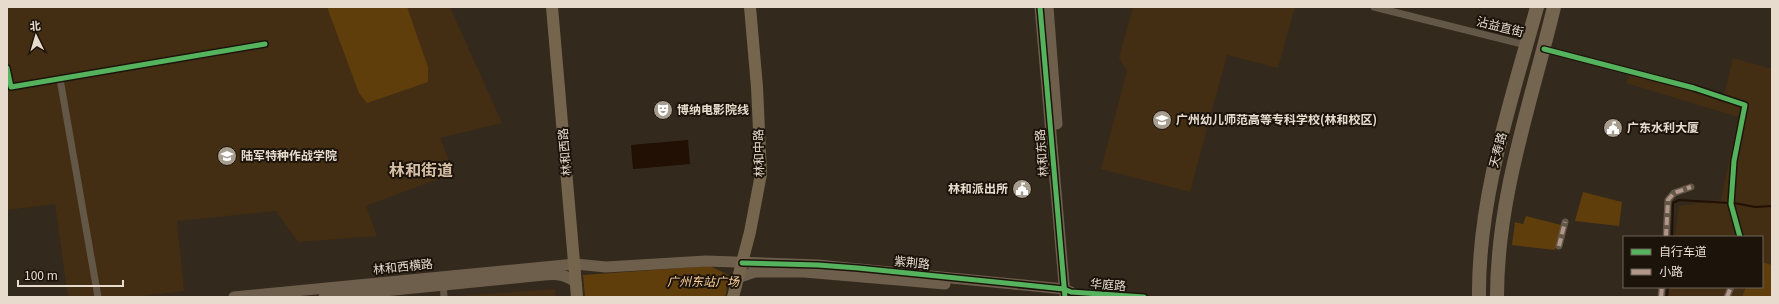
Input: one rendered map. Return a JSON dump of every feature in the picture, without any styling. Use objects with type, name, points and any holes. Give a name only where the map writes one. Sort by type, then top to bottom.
[{"type":"highway","points":[[1526,45],[1530,7]]},
{"type":"highway","name":"天寿路","points":[[1479,297],[1484,219],[1491,177],[1537,7]]},
{"type":"highway","name":"天寿路","points":[[1497,297],[1501,230],[1508,185],[1554,7]]},
{"type":"highway","points":[[1544,49],[1560,7]]},
{"type":"highway","points":[[1502,136],[1519,141]]},
{"type":"main road","name":"林和西路","points":[[552,7],[577,297]]},
{"type":"main road","name":"林和中路","points":[[733,297],[736,278],[742,263],[761,174],[757,86],[750,7]]},
{"type":"street","name":"林和东路","points":[[1040,7],[1067,294]]},
{"type":"street","name":"林和东路","points":[[1048,7],[1067,294]]},
{"type":"street","name":"沾益直街","points":[[1374,7],[1526,45]]},
{"type":"street","points":[[1406,15],[1408,7]]},
{"type":"street","points":[[7,68],[11,87],[265,44]]},
{"type":"street","points":[[1544,49],[1694,88],[1745,104],[1734,161],[1731,204],[1740,236]]},
{"type":"street","points":[[60,79],[98,297]]},
{"type":"street","points":[[1666,236],[1668,200],[1674,193],[1691,187]]},
{"type":"street","points":[[1559,246],[1565,222]]},
{"type":"street","name":"紫荆路","points":[[575,264],[606,267],[706,261],[818,265],[858,268],[1067,294]]},
{"type":"street","name":"林和西横路","points":[[324,297],[575,264]]},
{"type":"street","name":"紫荆路","points":[[736,278],[760,272],[817,273],[1067,294]]},
{"type":"street","name":"林和西横路","points":[[234,297],[555,274],[568,276],[576,283]]},
{"type":"street","points":[[443,281],[444,297]]},
{"type":"street","name":"华庭路","points":[[1067,294],[1144,297]]},
{"type":"shaded area","name":"陆军特种作战学院","points":[[7,7],[450,7],[502,123],[440,138],[454,173],[366,206],[377,236],[298,242],[276,211],[177,221],[184,291],[134,297],[68,297],[55,204],[7,210]]},
{"type":"shaded area","name":"广州幼儿师范高等专科学校(林和校区)","points":[[1133,7],[1295,7],[1278,68],[1227,55],[1190,192],[1101,169],[1127,71],[1119,58]]},
{"type":"shaded area","points":[[1733,58],[1772,69],[1772,297],[1667,297],[1668,288],[1763,288],[1763,236],[1675,236],[1679,206],[1721,200],[1738,117],[1626,83],[1632,68],[1724,95]]},
{"type":"shaded area","points":[[688,140],[690,164],[633,169],[631,145]]},
{"type":"shaded area","points":[[555,289],[556,297],[444,297]]},
{"type":"green space","points":[[327,7],[407,7],[428,67],[428,82],[367,103],[359,93]]},
{"type":"green space","points":[[1583,192],[1622,202],[1619,226],[1575,221]]},
{"type":"green space","points":[[1526,216],[1561,225],[1555,250],[1512,245],[1515,222],[1523,224]]},
{"type":"green space","points":[[1763,262],[1772,265],[1772,297],[1742,297],[1746,288],[1763,288]]},
{"type":"green space","name":"广州东站广场","points":[[710,266],[730,276],[725,297],[585,297],[583,275]]},
{"type":"waterway","points":[[1672,236],[1673,203],[1679,200],[1729,203]]},
{"type":"waterway","points":[[1734,203],[1755,207],[1772,206]]},
{"type":"waterway","points":[[1667,297],[1668,288]]},
{"type":"marked path","points":[[1666,236],[1668,200],[1674,193],[1691,187]]},
{"type":"marked path","points":[[1559,246],[1565,222]]},
{"type":"marked path","points":[[1661,297],[1662,288]]},
{"type":"marked path","points":[[1727,297],[1731,288]]},
{"type":"cycle path","points":[[1040,7],[1065,297]]},
{"type":"cycle path","points":[[7,68],[11,87],[265,44]]},
{"type":"cycle path","points":[[1544,49],[1694,88],[1745,105],[1734,161],[1731,204],[1740,236]]},
{"type":"cycle path","points":[[742,263],[818,265],[858,268],[1064,289],[1071,292],[1144,297]]},
{"type":"place","name":"博纳电影院线","points":[[663,110]]},
{"type":"place","name":"广州幼儿师范高等专科学校(林和校区)","points":[[1162,120]]},
{"type":"place","name":"广东水利大厦","points":[[1613,128]]},
{"type":"place","name":"陆军特种作战学院","points":[[227,156]]},
{"type":"place","name":"林和派出所","points":[[1022,189]]},
{"type":"district","name":"林和街道","points":[[421,170]]}]
